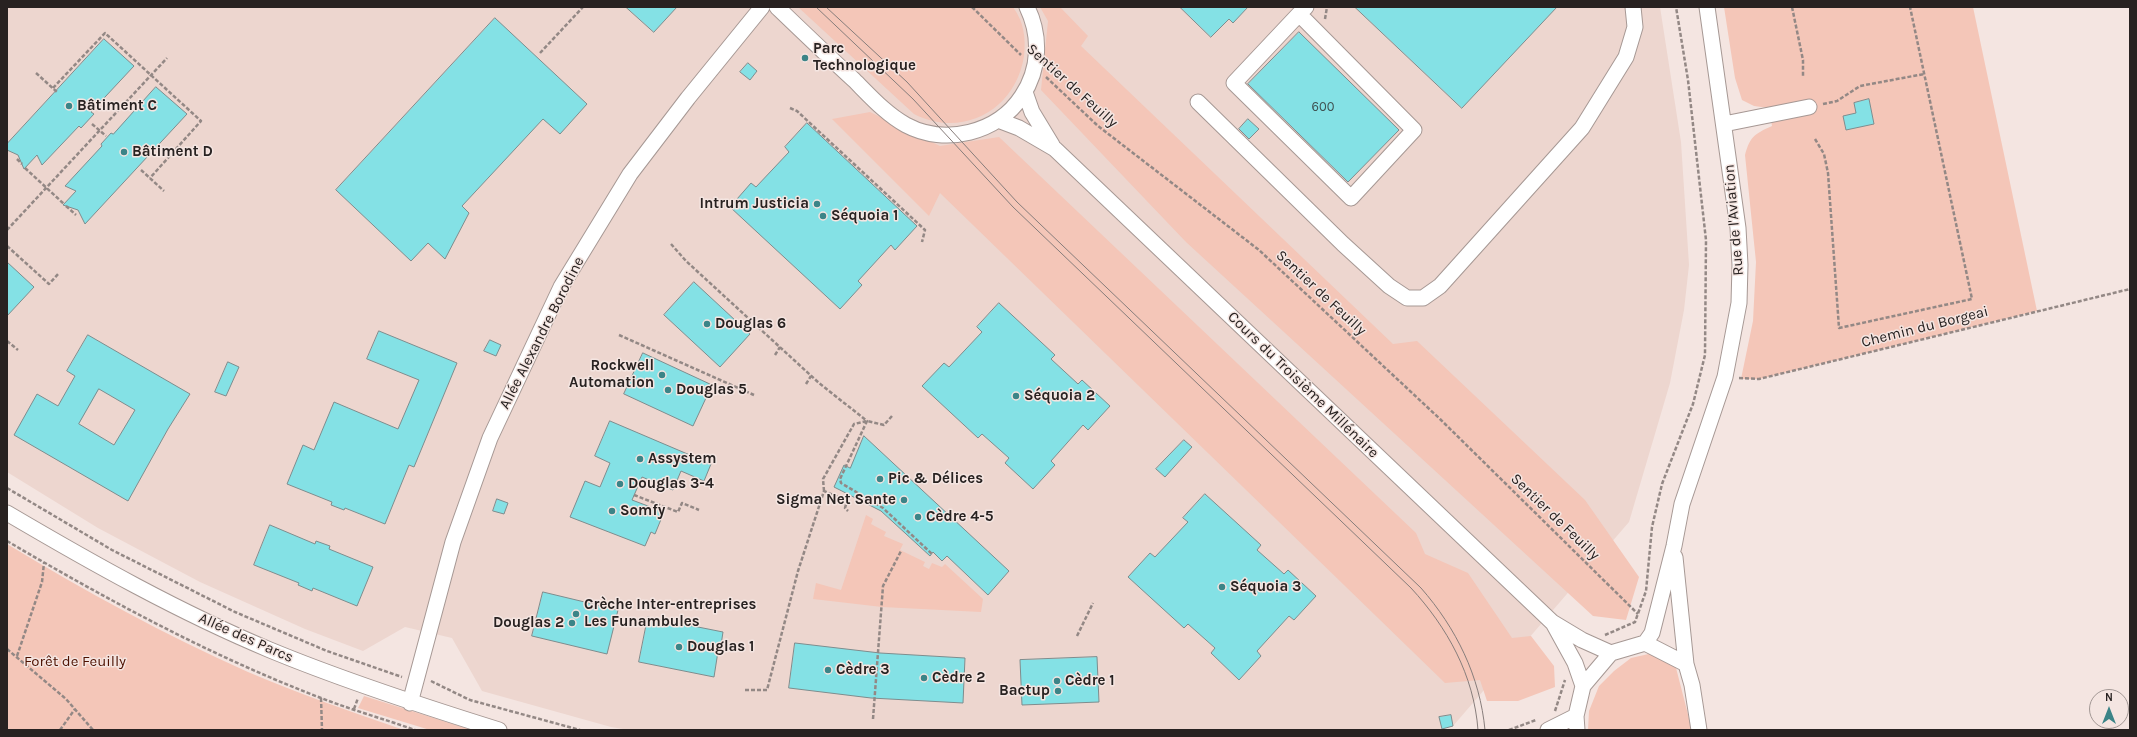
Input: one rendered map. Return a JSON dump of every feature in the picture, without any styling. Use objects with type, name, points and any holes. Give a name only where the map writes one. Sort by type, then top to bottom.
[{"type":"street","name":"Allée Alexandre Borodine","points":[[410,703],[453,542],[490,438],[561,287],[623,185],[688,98],[762,7]]},
{"type":"street","points":[[777,7],[888,113],[906,125],[933,134],[956,134],[980,129],[998,120],[1014,107],[1025,92],[1036,67],[1037,40],[1027,7]]},
{"type":"street","points":[[1198,102],[1343,244],[1389,286],[1407,298],[1423,298],[1440,286],[1582,128],[1626,56],[1635,26],[1633,7]]},
{"type":"street","name":"Rue de l'Aviation","points":[[1645,643],[1652,633],[1674,546],[1682,504],[1725,377],[1738,303],[1740,265],[1738,228],[1707,7]]},
{"type":"street","points":[[1303,10],[1414,130],[1351,198],[1234,83],[1303,10]]},
{"type":"street","name":"Cours du Troisième Millénaire","points":[[1025,92],[1032,112],[1055,149]]},
{"type":"street","points":[[1724,124],[1809,107]]},
{"type":"street","name":"Cours du Troisième Millénaire","points":[[998,120],[1019,128],[1055,149],[1552,622],[1592,645],[1611,653]]},
{"type":"street","name":"Allée des Parcs","points":[[7,513],[101,568],[178,608],[270,650],[410,703],[499,730]]},
{"type":"street","name":"Rue de l'Aviation","points":[[1674,546],[1686,664],[1692,685],[1699,730]]},
{"type":"street","name":"Cours du Troisième Millénaire","points":[[1552,622],[1575,663],[1583,686]]},
{"type":"street","points":[[1548,725],[1577,723],[1583,686],[1611,653],[1645,643],[1686,664]]},
{"type":"path","points":[[540,54],[583,7]]},
{"type":"path","name":"Sentier de Feuilly","points":[[972,7],[1098,126],[1259,250],[1440,419],[1638,614]]},
{"type":"path","points":[[1592,645],[1604,635],[1634,622],[1638,614],[1646,591],[1652,527],[1662,484],[1693,404],[1705,355],[1706,240],[1688,80],[1676,7]]},
{"type":"path","points":[[1792,7],[1803,60],[1803,77]]},
{"type":"path","points":[[1815,139],[1824,154],[1828,173],[1839,328],[1972,299],[1910,7]]},
{"type":"path","points":[[53,88],[105,33],[152,75],[201,121],[150,178]]},
{"type":"path","points":[[7,230],[167,58]]},
{"type":"path","points":[[36,73],[57,92]]},
{"type":"path","points":[[1809,107],[1838,101],[1860,86],[1924,74]]},
{"type":"path","points":[[790,108],[797,111],[925,230],[922,242]]},
{"type":"path","points":[[92,124],[106,136]]},
{"type":"path","points":[[17,159],[22,164]]},
{"type":"path","points":[[25,168],[76,216]]},
{"type":"path","points":[[141,170],[164,191]]},
{"type":"path","points":[[671,244],[686,261],[811,376],[867,421],[884,425],[892,416]]},
{"type":"path","points":[[7,246],[49,284],[59,273]]},
{"type":"path","name":"Chemin du Borgeai","points":[[1725,377],[1759,378],[2130,289]]},
{"type":"path","points":[[619,335],[754,395]]},
{"type":"path","points":[[7,340],[18,350]]},
{"type":"path","points":[[775,355],[780,347]]},
{"type":"path","points":[[806,384],[811,376]]},
{"type":"path","points":[[745,690],[767,690],[798,571],[824,491],[823,479],[854,424],[867,421]]},
{"type":"path","points":[[867,421],[840,479],[841,483],[883,508],[932,554]]},
{"type":"path","points":[[7,488],[112,550],[235,612],[400,678],[417,677],[438,682],[459,696],[470,700],[580,730]]},
{"type":"path","points":[[824,491],[848,501],[845,508],[848,511]]},
{"type":"path","points":[[634,495],[678,512],[682,503],[699,510]]},
{"type":"path","points":[[7,541],[166,630],[243,666],[321,698],[415,730]]},
{"type":"path","points":[[873,719],[883,586],[901,551]]},
{"type":"path","points":[[17,656],[42,582],[44,563]]},
{"type":"path","points":[[1077,636],[1093,603]]},
{"type":"path","points":[[7,650],[17,656],[66,699],[93,730]]},
{"type":"path","points":[[1509,730],[1548,725],[1555,709],[1562,685],[1575,663]]},
{"type":"path","points":[[321,698],[322,730]]},
{"type":"path","points":[[60,730],[75,709]]},
{"type":"shaded area","name":"Parc Technologique","points":[[7,7],[1660,7],[1681,142],[1689,265],[1684,310],[1670,383],[1629,522],[1453,726],[1435,730],[629,730],[611,727],[482,691],[452,638],[405,627],[363,651],[305,629],[200,582],[98,528],[7,472]]},
{"type":"green space","points":[[798,7],[1013,7],[1022,24],[1025,43],[1024,56],[1019,75],[1010,91],[998,105],[984,115],[968,121],[950,123],[932,121],[914,114]]},
{"type":"green space","points":[[1040,7],[1060,7],[1088,36],[1081,46],[1393,344],[1417,341],[1585,500],[1639,577],[1626,620],[1593,616],[1186,242],[1041,90],[1048,21]]},
{"type":"green space","points":[[1724,7],[1973,7],[2037,311],[1759,379],[1741,379],[1753,321],[1756,262],[1745,155],[1751,140],[1761,131],[1772,126],[1769,108],[1754,106],[1742,100],[1735,78]]},
{"type":"green space","points":[[870,112],[940,146],[999,137],[1416,533],[1425,554],[1468,573],[1512,638],[1531,636],[1554,666],[1555,687],[1518,701],[1487,701],[1480,680],[1445,683],[940,193],[929,216],[832,119]]},
{"type":"green space","points":[[866,515],[873,519],[871,524],[886,532],[884,536],[903,544],[900,550],[925,562],[923,566],[929,569],[932,563],[942,567],[945,564],[983,599],[981,612],[882,607],[813,599],[816,583],[841,590]]},
{"type":"green space","name":"Forêt de Feuilly","points":[[7,544],[126,612],[217,658],[287,688],[404,730],[7,730]]},
{"type":"green space","points":[[1653,653],[1675,664],[1692,730],[1588,730],[1589,711],[1599,686],[1614,671],[1631,658]]},
{"type":"green space","points":[[364,696],[472,730],[430,730],[358,708]]},
{"type":"building","points":[[626,7],[677,7],[654,32]]},
{"type":"building","points":[[1180,7],[1248,7],[1233,23],[1229,19],[1211,37]]},
{"type":"building","points":[[1355,7],[1557,7],[1462,108]]},
{"type":"building","points":[[495,18],[587,104],[560,134],[543,119],[462,206],[469,213],[445,259],[428,243],[411,261],[336,190]]},
{"type":"building","points":[[1299,32],[1399,130],[1348,182],[1248,84]]},
{"type":"building","name":"Bâtiment C","points":[[104,39],[134,66],[91,112],[94,114],[81,128],[79,126],[42,165],[37,155],[24,169],[18,155],[7,150],[7,144]]},
{"type":"building","points":[[748,63],[757,71],[750,80],[740,72]]},
{"type":"building","name":"Bâtiment D","points":[[156,87],[187,114],[85,224],[78,210],[63,205],[76,191],[65,186],[102,146],[101,144],[111,133],[113,134]]},
{"type":"building","points":[[1869,99],[1874,124],[1846,130],[1843,116],[1856,113],[1854,103]]},
{"type":"building","points":[[1248,119],[1259,129],[1249,139],[1239,129]]},
{"type":"building","name":"Séquoia 1","points":[[807,123],[917,226],[895,250],[891,245],[858,281],[862,285],[840,309],[730,207],[751,183],[756,187],[789,152],[785,147]]},
{"type":"building","points":[[7,262],[34,287],[7,316]]},
{"type":"building","name":"Douglas 6","points":[[694,282],[750,334],[720,367],[664,315]]},
{"type":"building","name":"Séquoia 2","points":[[999,303],[1055,355],[1051,359],[1078,384],[1082,380],[1110,406],[1088,430],[1083,425],[1051,461],[1055,465],[1033,489],[1005,463],[1009,458],[982,434],[978,438],[922,386],[944,363],[949,367],[982,332],[977,327]]},
{"type":"building","points":[[379,331],[457,363],[414,467],[409,465],[385,524],[345,508],[344,510],[331,505],[332,502],[287,484],[303,445],[314,450],[334,402],[398,429],[419,380],[367,359]]},
{"type":"building","points":[[88,335],[190,394],[168,429],[128,501],[14,435],[37,394],[58,406],[75,376],[67,371]],"holes":[[[99,389],[135,410],[114,445],[79,424]]]},
{"type":"building","points":[[490,340],[501,345],[496,356],[484,351]]},
{"type":"building","name":"Douglas 5","points":[[643,353],[712,385],[693,426],[624,394]]},
{"type":"building","points":[[228,362],[239,367],[226,396],[215,392]]},
{"type":"building","name":"Douglas 3-4","points":[[610,421],[711,464],[704,481],[681,471],[673,490],[642,477],[632,500],[664,512],[655,534],[651,532],[645,546],[570,517],[585,481],[600,487],[610,463],[595,456]]},
{"type":"building","name":"Cèdre 4-5","points":[[864,436],[1009,571],[988,595],[947,556],[942,561],[933,552],[930,556],[881,511],[834,487],[844,465],[850,468]]},
{"type":"building","points":[[1184,440],[1192,447],[1165,477],[1156,469]]},
{"type":"building","name":"Séquoia 3","points":[[1205,494],[1261,545],[1257,550],[1284,574],[1288,570],[1316,596],[1294,620],[1289,616],[1257,651],[1261,656],[1239,680],[1211,653],[1215,648],[1188,624],[1184,628],[1128,577],[1150,553],[1155,557],[1188,522],[1183,518]]},
{"type":"building","points":[[497,499],[508,503],[504,514],[493,511]]},
{"type":"building","points":[[270,525],[315,544],[316,541],[330,546],[329,549],[373,567],[357,606],[313,588],[312,591],[298,585],[299,583],[254,565]]},
{"type":"building","name":"Douglas 2","points":[[543,592],[618,610],[607,654],[532,636]]},
{"type":"building","name":"Douglas 1","points":[[648,617],[723,632],[721,645],[719,645],[714,677],[639,662]]},
{"type":"building","points":[[795,643],[880,653],[965,658],[963,703],[871,698],[789,688]]},
{"type":"building","name":"Cèdre 1","points":[[1097,657],[1099,702],[1022,705],[1020,660]]},
{"type":"building","points":[[1451,715],[1453,726],[1442,729],[1439,717]]},
{"type":"tram line","points":[[816,7],[913,99],[1013,207],[1411,588],[1436,619],[1447,636],[1465,671],[1471,690],[1478,730]]},
{"type":"tram line","points":[[826,7],[907,82],[1017,202],[1421,588],[1445,619],[1464,654],[1478,691],[1485,730]]},
{"type":"place","name":"Parc Technologique","points":[[805,58]]},
{"type":"place","name":"Bâtiment C","points":[[69,106]]},
{"type":"place","name":"Bâtiment D","points":[[124,152]]},
{"type":"place","name":"Intrum Justicia","points":[[817,204]]},
{"type":"place","name":"Séquoia 1","points":[[823,216]]},
{"type":"place","name":"Douglas 6","points":[[707,324]]},
{"type":"place","name":"Rockwell Automation","points":[[662,375]]},
{"type":"place","name":"Douglas 5","points":[[668,390]]},
{"type":"place","name":"Séquoia 2","points":[[1016,396]]},
{"type":"place","name":"Assystem","points":[[640,459]]},
{"type":"place","name":"Pic & Délices","points":[[880,479]]},
{"type":"place","name":"Douglas 3-4","points":[[620,484]]},
{"type":"place","name":"Sigma Net Sante","points":[[904,500]]},
{"type":"place","name":"Somfy","points":[[612,511]]},
{"type":"place","name":"Cèdre 4-5","points":[[918,517]]},
{"type":"place","name":"Séquoia 3","points":[[1222,587]]},
{"type":"place","name":"Crèche Inter-entreprises Les Funambules","points":[[576,614]]},
{"type":"place","name":"Douglas 2","points":[[572,623]]},
{"type":"place","name":"Douglas 1","points":[[679,647]]},
{"type":"place","name":"Cèdre 3","points":[[828,670]]},
{"type":"place","name":"Cèdre 2","points":[[924,678]]},
{"type":"place","name":"Cèdre 1","points":[[1057,681]]},
{"type":"place","name":"Bactup","points":[[1058,691]]}]
